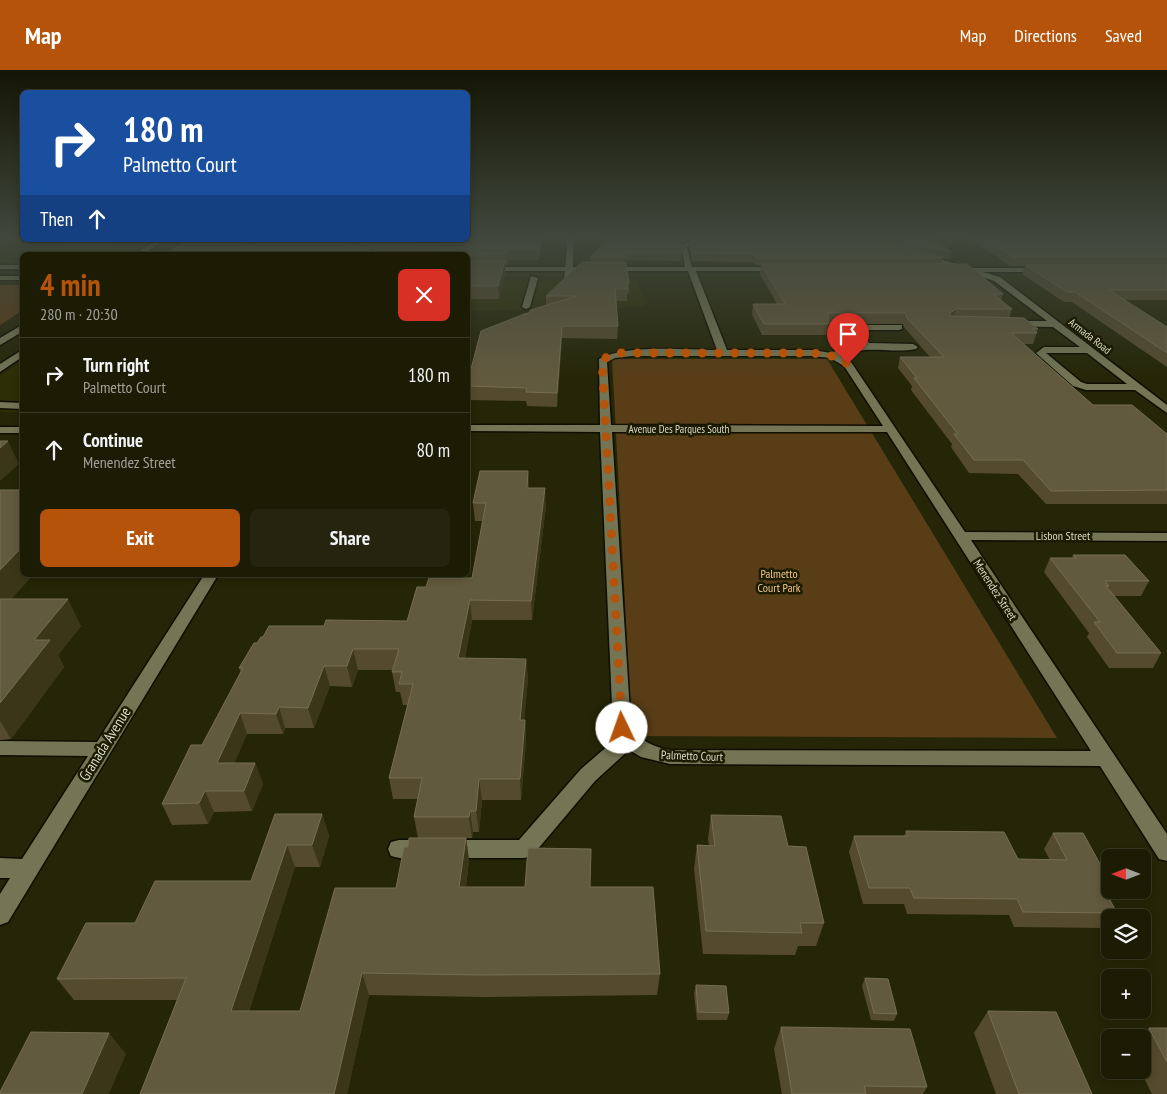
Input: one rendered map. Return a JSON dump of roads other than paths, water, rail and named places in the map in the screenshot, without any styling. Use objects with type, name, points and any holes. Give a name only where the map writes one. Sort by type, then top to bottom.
[{"type":"street","points":[[526,307],[536,284]]},
{"type":"street","points":[[399,849],[524,849],[588,775],[628,739],[622,728],[607,429],[601,365],[602,361],[607,357],[621,353],[723,353],[697,284]]},
{"type":"street","name":"Armada Road","points":[[1003,284],[1167,410]]},
{"type":"street","points":[[1000,324],[1056,324]]},
{"type":"street","points":[[866,346],[854,327],[899,327]]},
{"type":"street","points":[[0,342],[20,329]]},
{"type":"street","points":[[832,356],[850,348],[866,346],[913,347]]},
{"type":"street","points":[[1090,350],[1044,350],[1041,353],[1077,384],[1086,387],[1138,387]]},
{"type":"street","name":"Menendez Street","points":[[723,353],[806,353],[832,356],[848,364],[1167,852]]},
{"type":"street","points":[[0,369],[20,355]]},
{"type":"street","points":[[0,405],[20,406]]},
{"type":"street","name":"Avenue Des Parques South","points":[[470,428],[891,429]]},
{"type":"street","points":[[0,430],[20,430]]},
{"type":"street","name":"Lisbon Street","points":[[959,536],[1167,536]]},
{"type":"street","name":"Granada Avenue","points":[[0,914],[210,577]]},
{"type":"street","name":"Palmetto Court","points":[[628,739],[638,748],[670,757],[1107,760]]},
{"type":"street","points":[[0,748],[103,749]]},
{"type":"street","points":[[0,868],[28,868]]},
{"type":"park label","name":"Palmetto Court Park","points":[[779,581]]}]
